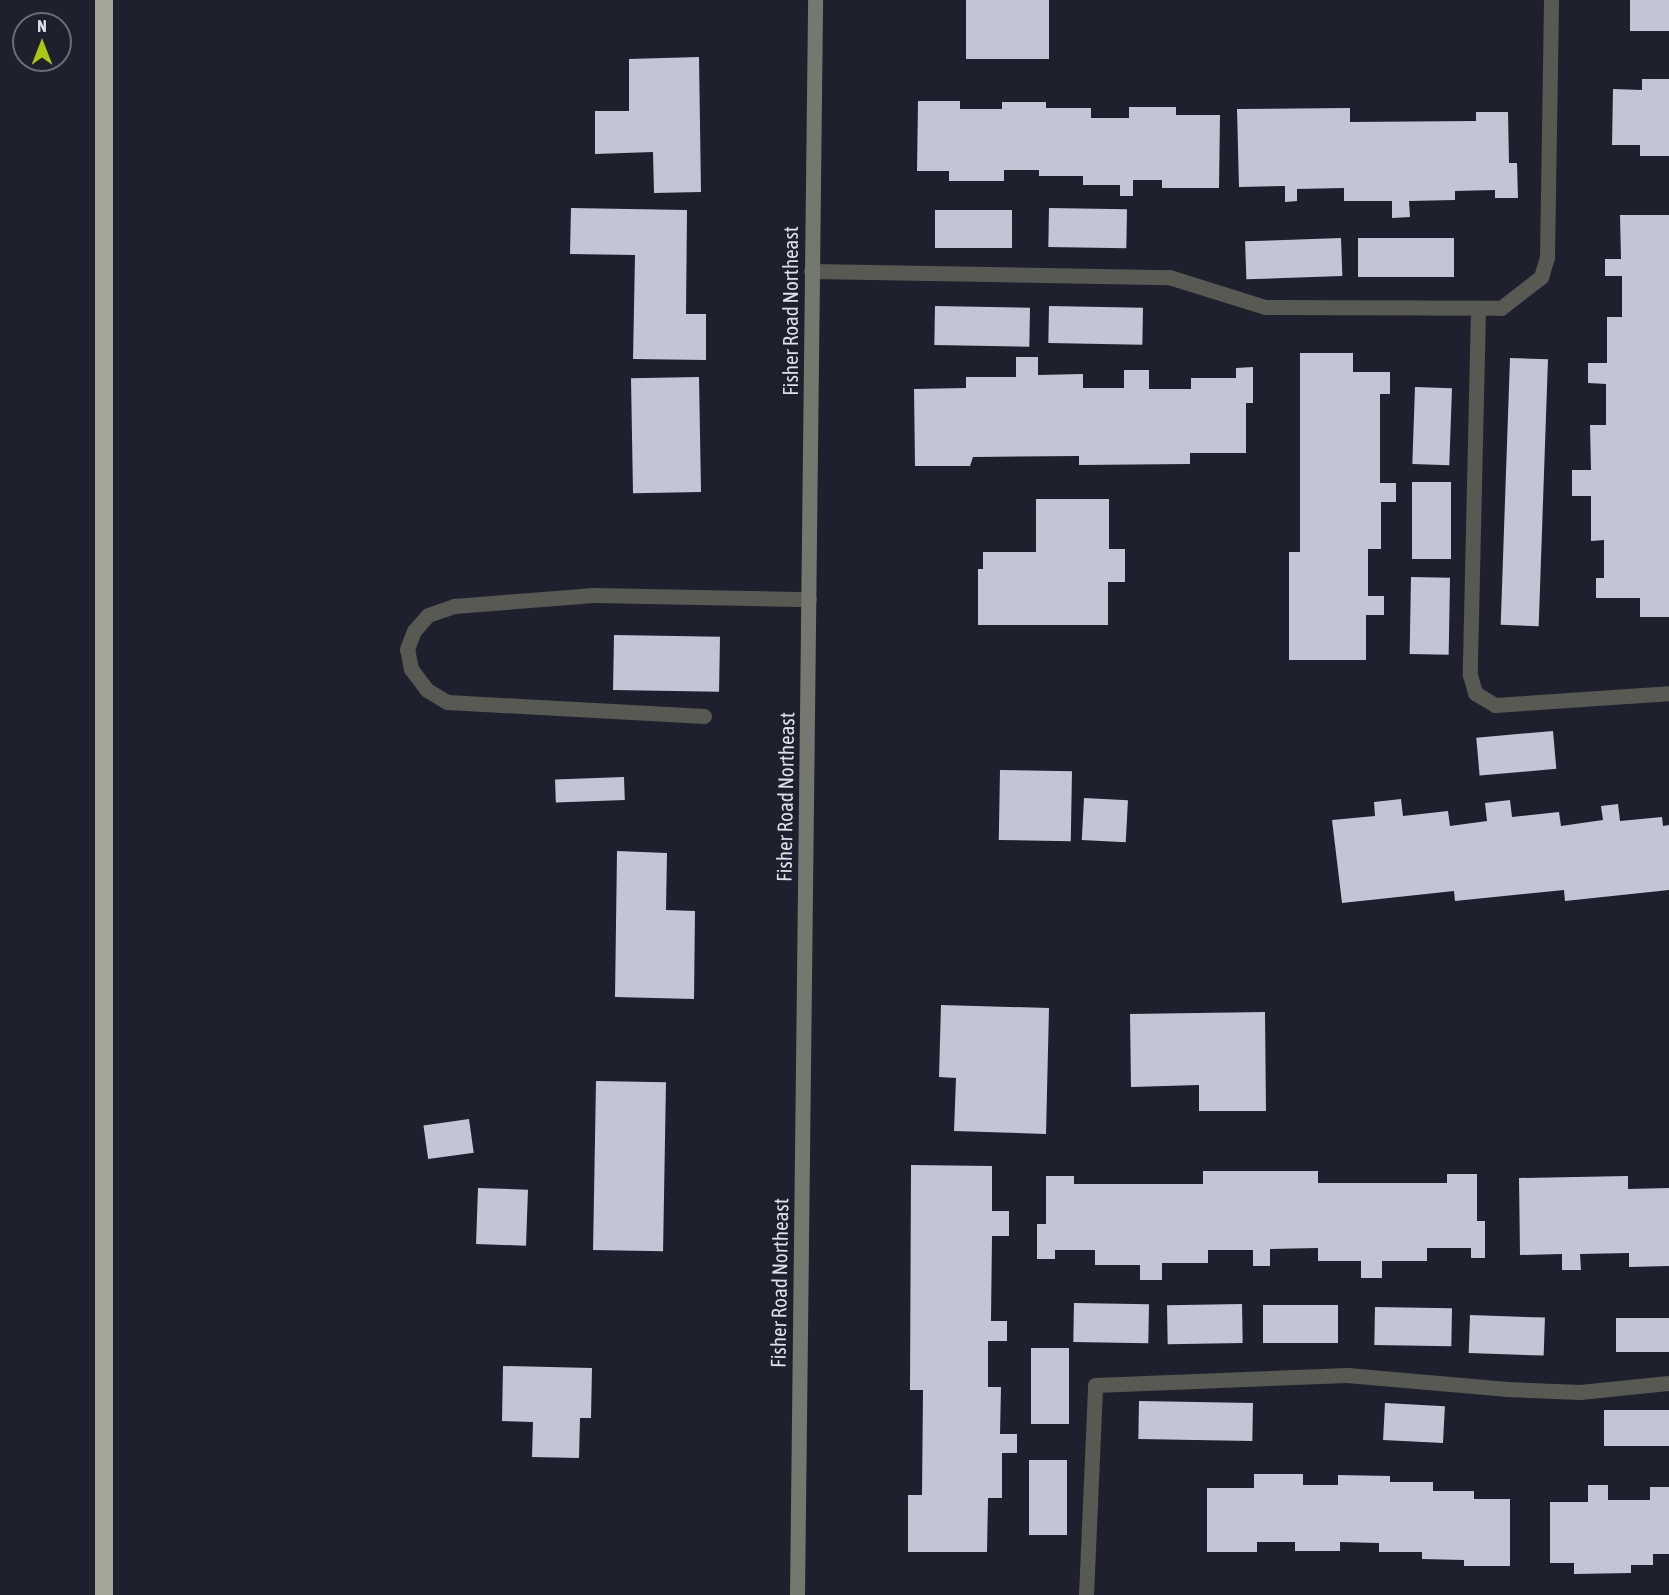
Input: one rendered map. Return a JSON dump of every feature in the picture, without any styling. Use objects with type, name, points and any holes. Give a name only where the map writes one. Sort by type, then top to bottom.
[{"type":"highway","points":[[104,0],[104,1595]]},
{"type":"street","name":"Fisher Road Northeast","points":[[797,1595],[815,0]]},
{"type":"lane","points":[[811,271],[1169,277],[1265,307],[1501,308],[1523,294],[1541,278],[1547,257],[1551,0]]},
{"type":"lane","points":[[1478,309],[1470,675],[1475,693],[1495,705],[1669,693]]},
{"type":"lane","points":[[704,716],[447,702],[427,690],[411,669],[407,649],[414,632],[428,615],[454,606],[594,595],[809,599]]},
{"type":"lane","points":[[1086,1595],[1095,1385],[1347,1375],[1507,1389],[1580,1392],[1669,1383]]},
{"type":"building","points":[[966,0],[1049,0],[1049,59],[966,59]]},
{"type":"building","points":[[1630,0],[1669,0],[1669,31],[1630,31]]},
{"type":"building","points":[[699,57],[701,192],[654,193],[653,152],[595,154],[595,111],[629,111],[629,59]]},
{"type":"building","points":[[1642,79],[1669,79],[1669,156],[1640,156],[1640,145],[1612,145],[1613,89],[1642,90]]},
{"type":"building","points":[[918,101],[960,101],[960,109],[1002,109],[1002,102],[1046,102],[1046,108],[1091,108],[1091,118],[1129,118],[1129,107],[1176,107],[1176,115],[1220,115],[1219,188],[1162,188],[1162,180],[1133,180],[1133,196],[1120,196],[1120,185],[1083,185],[1083,176],[1039,176],[1039,170],[1004,170],[1004,181],[949,181],[949,171],[917,171]]},
{"type":"building","points":[[1350,108],[1350,122],[1476,121],[1476,112],[1508,112],[1509,163],[1517,163],[1518,198],[1495,198],[1495,190],[1455,191],[1455,200],[1409,201],[1410,217],[1392,218],[1392,201],[1344,201],[1344,188],[1297,189],[1297,201],[1285,202],[1285,186],[1239,187],[1237,109]]},
{"type":"building","points":[[571,208],[687,210],[686,314],[706,314],[706,360],[633,359],[635,255],[570,254]]},
{"type":"building","points":[[1049,208],[1127,209],[1126,248],[1048,247]]},
{"type":"building","points":[[935,210],[1012,210],[1012,248],[935,248]]},
{"type":"building","points":[[1620,215],[1669,215],[1669,617],[1640,617],[1640,598],[1596,598],[1596,578],[1604,578],[1604,540],[1591,541],[1591,496],[1572,496],[1572,470],[1591,470],[1590,425],[1606,425],[1606,384],[1588,383],[1588,363],[1607,363],[1607,317],[1622,317],[1622,276],[1605,276],[1605,259],[1621,259]]},
{"type":"building","points":[[1341,238],[1342,276],[1246,279],[1245,241]]},
{"type":"building","points":[[1358,238],[1454,238],[1454,277],[1358,277]]},
{"type":"building","points":[[935,306],[1030,308],[1029,347],[934,345]]},
{"type":"building","points":[[1049,306],[1143,308],[1142,345],[1048,343]]},
{"type":"building","points":[[1300,353],[1353,353],[1353,372],[1390,372],[1390,394],[1380,394],[1380,483],[1396,483],[1396,502],[1381,502],[1381,549],[1368,549],[1368,596],[1384,596],[1384,615],[1366,615],[1366,660],[1289,660],[1289,552],[1300,552]]},
{"type":"building","points":[[1016,357],[1038,357],[1038,375],[1083,374],[1083,388],[1124,388],[1124,370],[1149,370],[1149,389],[1191,389],[1191,378],[1236,378],[1236,368],[1253,367],[1253,403],[1246,403],[1246,453],[1190,453],[1190,464],[1079,465],[1079,456],[973,457],[970,466],[915,466],[914,389],[966,388],[966,377],[1016,377]]},
{"type":"building","points":[[1510,358],[1548,359],[1539,626],[1501,625]]},
{"type":"building","points":[[699,377],[701,492],[633,493],[631,378]]},
{"type":"building","points":[[1415,387],[1452,388],[1449,465],[1412,464]]},
{"type":"building","points":[[1412,482],[1451,482],[1451,559],[1412,559]]},
{"type":"building","points":[[1036,499],[1109,499],[1109,549],[1125,549],[1125,582],[1108,582],[1108,625],[978,625],[978,569],[983,569],[983,552],[1036,552]]},
{"type":"building","points":[[1411,577],[1450,578],[1449,655],[1410,654]]},
{"type":"building","points":[[614,635],[720,637],[719,692],[613,690]]},
{"type":"building","points":[[1553,731],[1556,769],[1480,776],[1476,738]]},
{"type":"building","points":[[1000,770],[1072,771],[1071,841],[999,840]]},
{"type":"building","points":[[624,777],[625,800],[556,802],[555,779]]},
{"type":"building","points":[[1084,798],[1128,800],[1126,842],[1082,840]]},
{"type":"building","points":[[1401,799],[1403,816],[1448,811],[1450,826],[1487,821],[1485,803],[1510,800],[1512,817],[1559,812],[1561,826],[1603,820],[1601,806],[1618,804],[1620,821],[1662,817],[1663,826],[1669,825],[1669,890],[1565,901],[1564,890],[1455,901],[1454,891],[1342,903],[1332,820],[1375,816],[1374,802]]},
{"type":"building","points":[[617,851],[667,853],[666,910],[695,911],[694,999],[615,997]]},
{"type":"building","points":[[941,1005],[1049,1008],[1046,1134],[954,1131],[956,1078],[939,1077]]},
{"type":"building","points":[[1265,1012],[1266,1111],[1199,1111],[1199,1085],[1131,1087],[1130,1014]]},
{"type":"building","points":[[596,1081],[666,1082],[663,1251],[593,1250]]},
{"type":"building","points":[[469,1119],[474,1153],[428,1159],[423,1125]]},
{"type":"building","points":[[911,1165],[992,1166],[992,1211],[1009,1211],[1009,1236],[992,1236],[991,1321],[1007,1321],[1007,1341],[988,1341],[988,1387],[1001,1387],[1000,1434],[1017,1434],[1017,1453],[1002,1453],[1002,1498],[988,1498],[987,1552],[908,1552],[908,1495],[922,1495],[923,1390],[910,1390]]},
{"type":"building","points":[[1203,1171],[1318,1171],[1318,1183],[1447,1183],[1447,1174],[1477,1174],[1477,1221],[1485,1221],[1485,1258],[1471,1258],[1471,1248],[1427,1248],[1427,1261],[1382,1261],[1382,1278],[1361,1278],[1361,1261],[1318,1261],[1318,1248],[1270,1249],[1270,1266],[1253,1266],[1253,1250],[1208,1250],[1208,1263],[1162,1263],[1162,1280],[1140,1280],[1140,1265],[1095,1265],[1095,1250],[1055,1250],[1055,1259],[1037,1259],[1037,1224],[1046,1224],[1046,1176],[1074,1176],[1074,1184],[1203,1184]]},
{"type":"building","points":[[1628,1176],[1628,1189],[1669,1188],[1669,1266],[1629,1267],[1629,1253],[1580,1254],[1581,1270],[1562,1270],[1562,1254],[1520,1255],[1519,1178]]},
{"type":"building","points":[[478,1188],[528,1190],[526,1246],[476,1244]]},
{"type":"building","points":[[1074,1303],[1149,1304],[1148,1343],[1073,1342]]},
{"type":"building","points":[[1242,1304],[1243,1343],[1168,1344],[1167,1305]]},
{"type":"building","points":[[1263,1305],[1338,1305],[1338,1343],[1263,1343]]},
{"type":"building","points":[[1375,1307],[1452,1308],[1451,1346],[1374,1345]]},
{"type":"building","points":[[1470,1315],[1545,1318],[1544,1356],[1469,1353]]},
{"type":"building","points":[[1616,1318],[1669,1318],[1669,1352],[1616,1352]]},
{"type":"building","points":[[1031,1348],[1069,1348],[1069,1424],[1031,1424]]},
{"type":"building","points":[[503,1366],[592,1368],[591,1418],[580,1418],[579,1458],[532,1457],[533,1422],[502,1421]]},
{"type":"building","points":[[1139,1401],[1253,1403],[1252,1441],[1138,1439]]},
{"type":"building","points":[[1385,1403],[1445,1406],[1443,1443],[1383,1440]]},
{"type":"building","points":[[1604,1410],[1669,1410],[1669,1446],[1604,1446]]},
{"type":"building","points":[[1029,1460],[1067,1460],[1067,1535],[1029,1535]]},
{"type":"building","points":[[1254,1474],[1303,1474],[1303,1485],[1338,1485],[1338,1475],[1390,1476],[1390,1482],[1433,1482],[1433,1491],[1474,1491],[1474,1499],[1510,1499],[1510,1566],[1464,1566],[1464,1560],[1422,1559],[1422,1552],[1379,1552],[1379,1543],[1340,1542],[1340,1551],[1295,1551],[1295,1542],[1257,1542],[1257,1552],[1207,1552],[1207,1488],[1254,1488]]},
{"type":"building","points":[[1588,1485],[1608,1485],[1608,1500],[1650,1500],[1650,1487],[1669,1487],[1669,1554],[1653,1554],[1653,1565],[1631,1565],[1631,1573],[1574,1574],[1574,1563],[1550,1563],[1550,1502],[1588,1502]]}]
